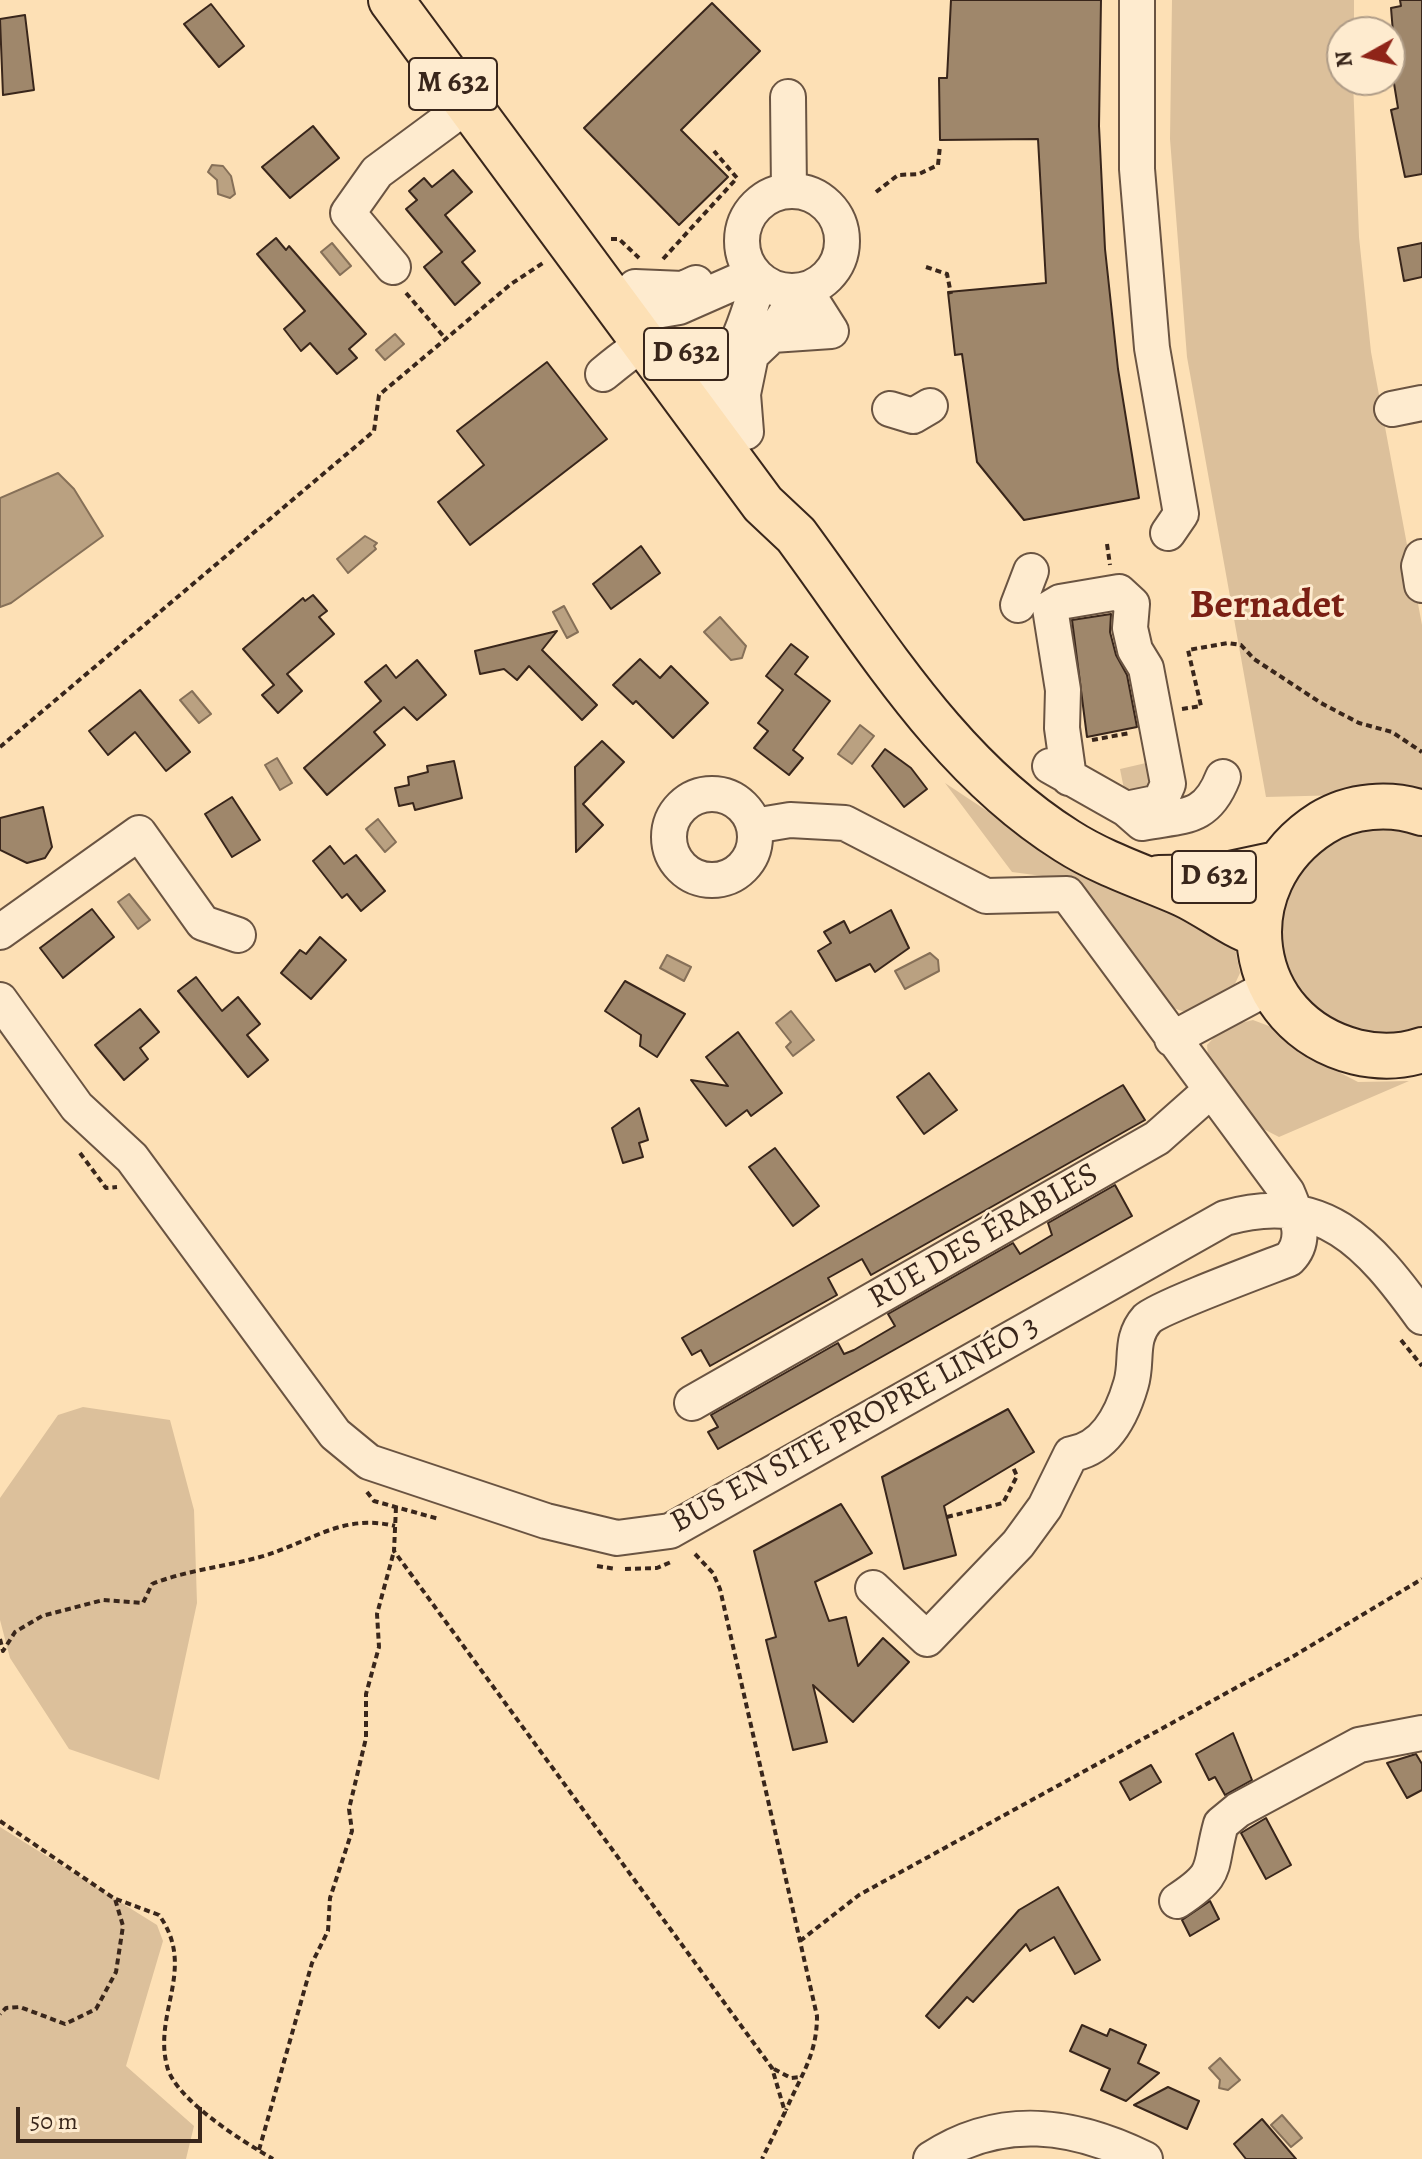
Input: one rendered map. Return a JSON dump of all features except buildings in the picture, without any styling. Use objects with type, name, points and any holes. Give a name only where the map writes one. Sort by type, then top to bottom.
[{"type":"main road","name":"M 632","points":[[391,0],[528,184]]},
{"type":"main road","name":"D 632","points":[[528,184],[600,242],[705,380],[763,504],[796,535],[933,722],[1002,795],[1098,859],[1149,879],[1258,934]]},
{"type":"main road","name":"D 632","points":[[641,296],[729,433]]},
{"type":"main road","points":[[1421,1052],[1374,1056],[1332,1046],[1296,1021],[1271,986],[1258,934],[1262,898],[1277,864],[1302,836],[1334,816],[1370,806],[1407,808],[1422,813]]},
{"type":"main road","name":"D 632","points":[[1149,879],[1216,877],[1277,864]]},
{"type":"street","points":[[1137,0],[1137,169],[1151,332],[1181,514],[1168,533]]},
{"type":"street","points":[[788,97],[789,191]]},
{"type":"street","points":[[393,267],[348,213],[377,172],[469,104]]},
{"type":"street","points":[[705,380],[738,339],[752,266],[743,229],[759,202],[789,191],[820,199],[836,217],[843,241],[840,258],[820,284],[799,291],[770,287],[752,266]]},
{"type":"street","points":[[603,374],[641,296],[691,303],[752,266]]},
{"type":"street","points":[[772,335],[831,331],[799,291]]},
{"type":"street","points":[[729,433],[743,394],[751,355],[772,335],[799,291]]},
{"type":"street","points":[[890,409],[913,416],[930,406]]},
{"type":"street","points":[[1422,557],[1419,566],[1422,585]]},
{"type":"street","points":[[1018,605],[1031,571]]},
{"type":"street","points":[[1069,778],[1062,728],[1063,690],[1050,608],[1060,602],[1119,592],[1132,604],[1130,628],[1135,650],[1146,668],[1168,784],[1160,802],[1126,809]]},
{"type":"street","points":[[1043,735],[1050,767],[1126,809],[1142,823],[1202,812],[1216,795],[1223,777]]},
{"type":"street","points":[[754,826],[790,820],[845,823],[986,896],[1067,894],[1287,1192],[1300,1228],[1299,1244],[1289,1259],[1148,1318],[1135,1340],[1132,1382],[1106,1437],[1088,1452],[1071,1454],[1045,1507],[1018,1544],[927,1639],[873,1588]]},
{"type":"street","points":[[0,932],[139,833],[203,923],[238,935]]},
{"type":"street","points":[[1172,1039],[1271,986]]},
{"type":"street","name":"BUS EN SITE PROPRE LINÉO 3","points":[[0,1000],[77,1107],[132,1158],[335,1434],[369,1462],[412,1479],[546,1521],[617,1538],[670,1531],[1225,1218],[1246,1212],[1295,1211]]},
{"type":"street","name":"RUE DES ÉRABLES","points":[[692,1403],[1157,1138],[1210,1091]]},
{"type":"street","points":[[1295,1211],[1319,1216],[1356,1238],[1378,1259],[1409,1325]]},
{"type":"street","points":[[1177,1901],[1207,1881],[1214,1865],[1221,1824],[1238,1810],[1359,1745],[1422,1733]]},
{"type":"street","points":[[931,2159],[957,2142],[1015,2129],[1065,2129],[1105,2139],[1145,2159]]},
{"type":"path","points":[[876,192],[898,175],[919,174],[938,165],[940,146]]},
{"type":"path","points":[[604,239],[619,239],[641,296],[737,178],[714,151]]},
{"type":"path","points":[[0,747],[338,462],[377,425],[376,401],[379,395],[511,284],[548,261]]},
{"type":"path","points":[[393,267],[394,279],[446,338]]},
{"type":"path","points":[[926,267],[947,274],[951,294]]},
{"type":"path","points":[[1153,712],[1201,706],[1188,650],[1228,643],[1241,645],[1254,659],[1321,703],[1359,723],[1392,732],[1422,752]]},
{"type":"path","points":[[71,1141],[106,1188],[114,1189],[122,1183]]},
{"type":"path","points":[[1409,1325],[1422,1366]]},
{"type":"path","points":[[947,1517],[1003,1503],[1017,1476],[1012,1465]]},
{"type":"path","points":[[365,1488],[374,1501],[448,1521]]},
{"type":"path","points":[[259,2150],[312,1963],[328,1931],[330,1898],[352,1831],[349,1809],[366,1738],[366,1694],[379,1647],[377,1614],[394,1551],[396,1507]]},
{"type":"path","points":[[0,1639],[3,1651],[15,1632],[42,1616],[103,1600],[143,1603],[152,1584],[261,1557],[333,1527],[370,1520],[395,1526]]},
{"type":"path","points":[[594,1565],[609,1569],[657,1568],[708,1546]]},
{"type":"path","points":[[394,1551],[772,2068],[782,2075],[801,2077]]},
{"type":"path","points":[[695,1554],[713,1573],[720,1589],[817,2016],[817,2041],[811,2061],[762,2159]]},
{"type":"path","points":[[800,1941],[859,1895],[1292,1657],[1422,1579]]},
{"type":"path","points":[[0,1821],[115,1899],[159,1915],[175,1946],[176,1976],[165,2045],[167,2067],[174,2081],[195,2104],[273,2159]]},
{"type":"path","points":[[0,2014],[6,2008],[20,2007],[65,2024],[96,2009],[116,1972],[123,1926],[115,1899]]},
{"type":"path","points":[[772,2068],[785,2112]]},
{"type":"shaded area","points":[[1172,0],[1354,0],[1354,16],[1326,16],[1326,96],[1354,96],[1359,237],[1371,352],[1422,625],[1422,793],[1266,797],[1187,357],[1170,139]]},
{"type":"shaded area","points":[[212,165],[223,166],[231,176],[235,194],[230,198],[218,194],[217,180],[208,172]]},
{"type":"shaded area","points":[[332,243],[351,266],[340,275],[321,252]]},
{"type":"shaded area","points":[[395,334],[404,344],[385,360],[376,350]]},
{"type":"shaded area","points":[[58,473],[74,489],[103,536],[11,603],[0,607],[0,498]]},
{"type":"shaded area","points":[[365,536],[377,543],[374,546],[376,549],[348,573],[337,559]]},
{"type":"shaded area","points":[[564,606],[578,632],[567,638],[553,612]]},
{"type":"shaded area","points":[[720,617],[746,646],[742,658],[731,660],[704,632]]},
{"type":"shaded area","points":[[192,691],[211,714],[199,723],[180,700]]},
{"type":"shaded area","points":[[860,725],[874,736],[852,764],[838,754]]},
{"type":"shaded area","points":[[277,758],[292,783],[280,790],[265,765]]},
{"type":"shaded area","points":[[1146,763],[1150,788],[1125,794],[1120,769]]},
{"type":"shaded area","points":[[945,783],[1073,868],[1179,909],[1234,943],[1240,973],[1233,988],[1185,1012],[1164,1005],[1065,879],[1012,872]]},
{"type":"shaded area","points":[[378,819],[396,842],[385,852],[366,829]]},
{"type":"shaded area","points":[[1364,823],[1422,830],[1422,1036],[1383,1044],[1296,1003],[1273,909],[1305,852]]},
{"type":"shaded area","points":[[129,894],[150,920],[138,929],[118,902]]},
{"type":"shaded area","points":[[930,953],[938,960],[939,971],[905,989],[895,971]]},
{"type":"shaded area","points":[[667,955],[691,967],[684,981],[660,968]]},
{"type":"shaded area","points":[[791,1011],[814,1040],[793,1056],[786,1047],[791,1042],[776,1023]]},
{"type":"shaded area","points":[[1253,1020],[1282,1031],[1304,1054],[1358,1082],[1409,1081],[1279,1137],[1246,1120],[1209,1066],[1207,1045],[1224,1027]]},
{"type":"shaded area","points":[[83,1407],[170,1420],[194,1510],[197,1603],[159,1780],[69,1749],[10,1658],[0,1620],[0,1498],[58,1415]]},
{"type":"shaded area","points":[[0,1827],[157,1925],[163,1941],[126,2066],[194,2126],[186,2159],[0,2159]]},
{"type":"shaded area","points":[[1220,2058],[1240,2080],[1228,2090],[1219,2088],[1220,2080],[1209,2068]]},
{"type":"shaded area","points":[[1282,2115],[1302,2138],[1291,2147],[1271,2125]]},
{"type":"district","name":"Bernadet","points":[[1267,607]]}]
